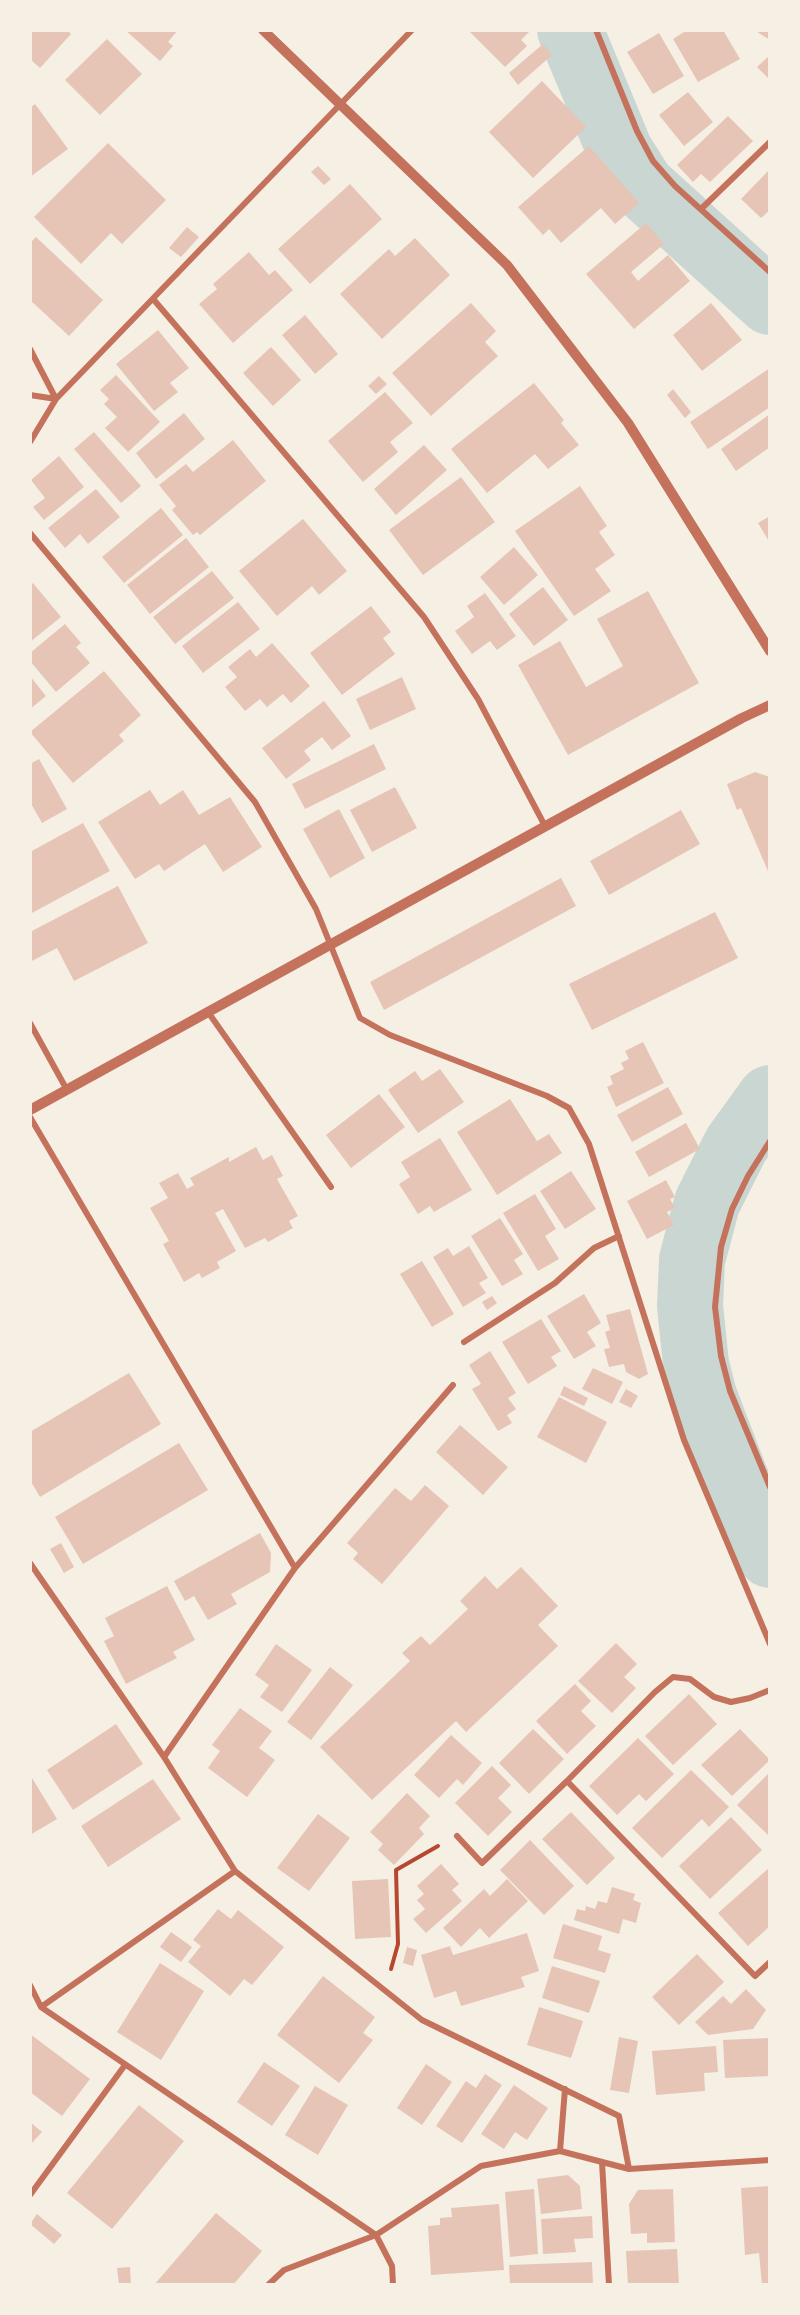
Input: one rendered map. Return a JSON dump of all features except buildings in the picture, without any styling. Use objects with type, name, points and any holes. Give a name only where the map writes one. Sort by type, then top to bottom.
[{"type":"street","points":[[263,30],[507,265],[628,423],[770,651]]},
{"type":"street","points":[[30,442],[56,399],[412,30]]},
{"type":"street","points":[[596,30],[648,153],[667,177],[770,272]]},
{"type":"street","points":[[701,209],[770,142]]},
{"type":"street","points":[[154,300],[424,617],[478,699],[545,826]]},
{"type":"street","points":[[30,349],[56,399]]},
{"type":"street","points":[[30,395],[56,399]]},
{"type":"street","points":[[30,533],[255,802],[316,909],[360,1018],[366,1023],[548,1095],[569,1108],[589,1144],[676,1418],[770,1644]]},
{"type":"street","points":[[30,1110],[742,718],[770,705]]},
{"type":"street","points":[[208,1012],[331,1187]]},
{"type":"street","points":[[30,1023],[67,1090]]},
{"type":"street","points":[[30,1118],[295,1568]]},
{"type":"street","points":[[770,1141],[748,1176],[732,1209],[722,1247],[715,1307],[721,1356],[730,1391],[770,1487]]},
{"type":"street","points":[[464,1342],[550,1287],[594,1248],[619,1236]]},
{"type":"street","points":[[164,1758],[295,1568],[453,1385]]},
{"type":"street","points":[[30,1563],[164,1758],[235,1871],[422,2020],[620,2115],[629,2169]]},
{"type":"street","points":[[765,1634],[770,1626]]},
{"type":"street","points":[[457,1836],[482,1863],[673,1677],[690,1679],[714,1697],[731,1702],[770,1690]]},
{"type":"street","points":[[567,1781],[755,1976],[770,1962]]},
{"type":"street","points":[[41,2007],[235,1871]]},
{"type":"street","points":[[30,1985],[41,2007],[376,2235],[392,2266],[393,2285]]},
{"type":"street","points":[[30,2195],[125,2065]]},
{"type":"street","points":[[560,2151],[565,2089]]},
{"type":"street","points":[[268,2285],[284,2270],[376,2235],[481,2166],[560,2151],[629,2169],[770,2160]]},
{"type":"street","points":[[602,2162],[609,2285]]},
{"type":"path","points":[[386,1990],[398,1944],[396,1870],[457,1836]]},
{"type":"waterway","points":[[570,30],[620,151],[642,186],[770,302]]},
{"type":"waterway","points":[[770,1098],[736,1145],[707,1203],[692,1260],[690,1306],[696,1364],[704,1396],[735,1477],[770,1555]]}]
